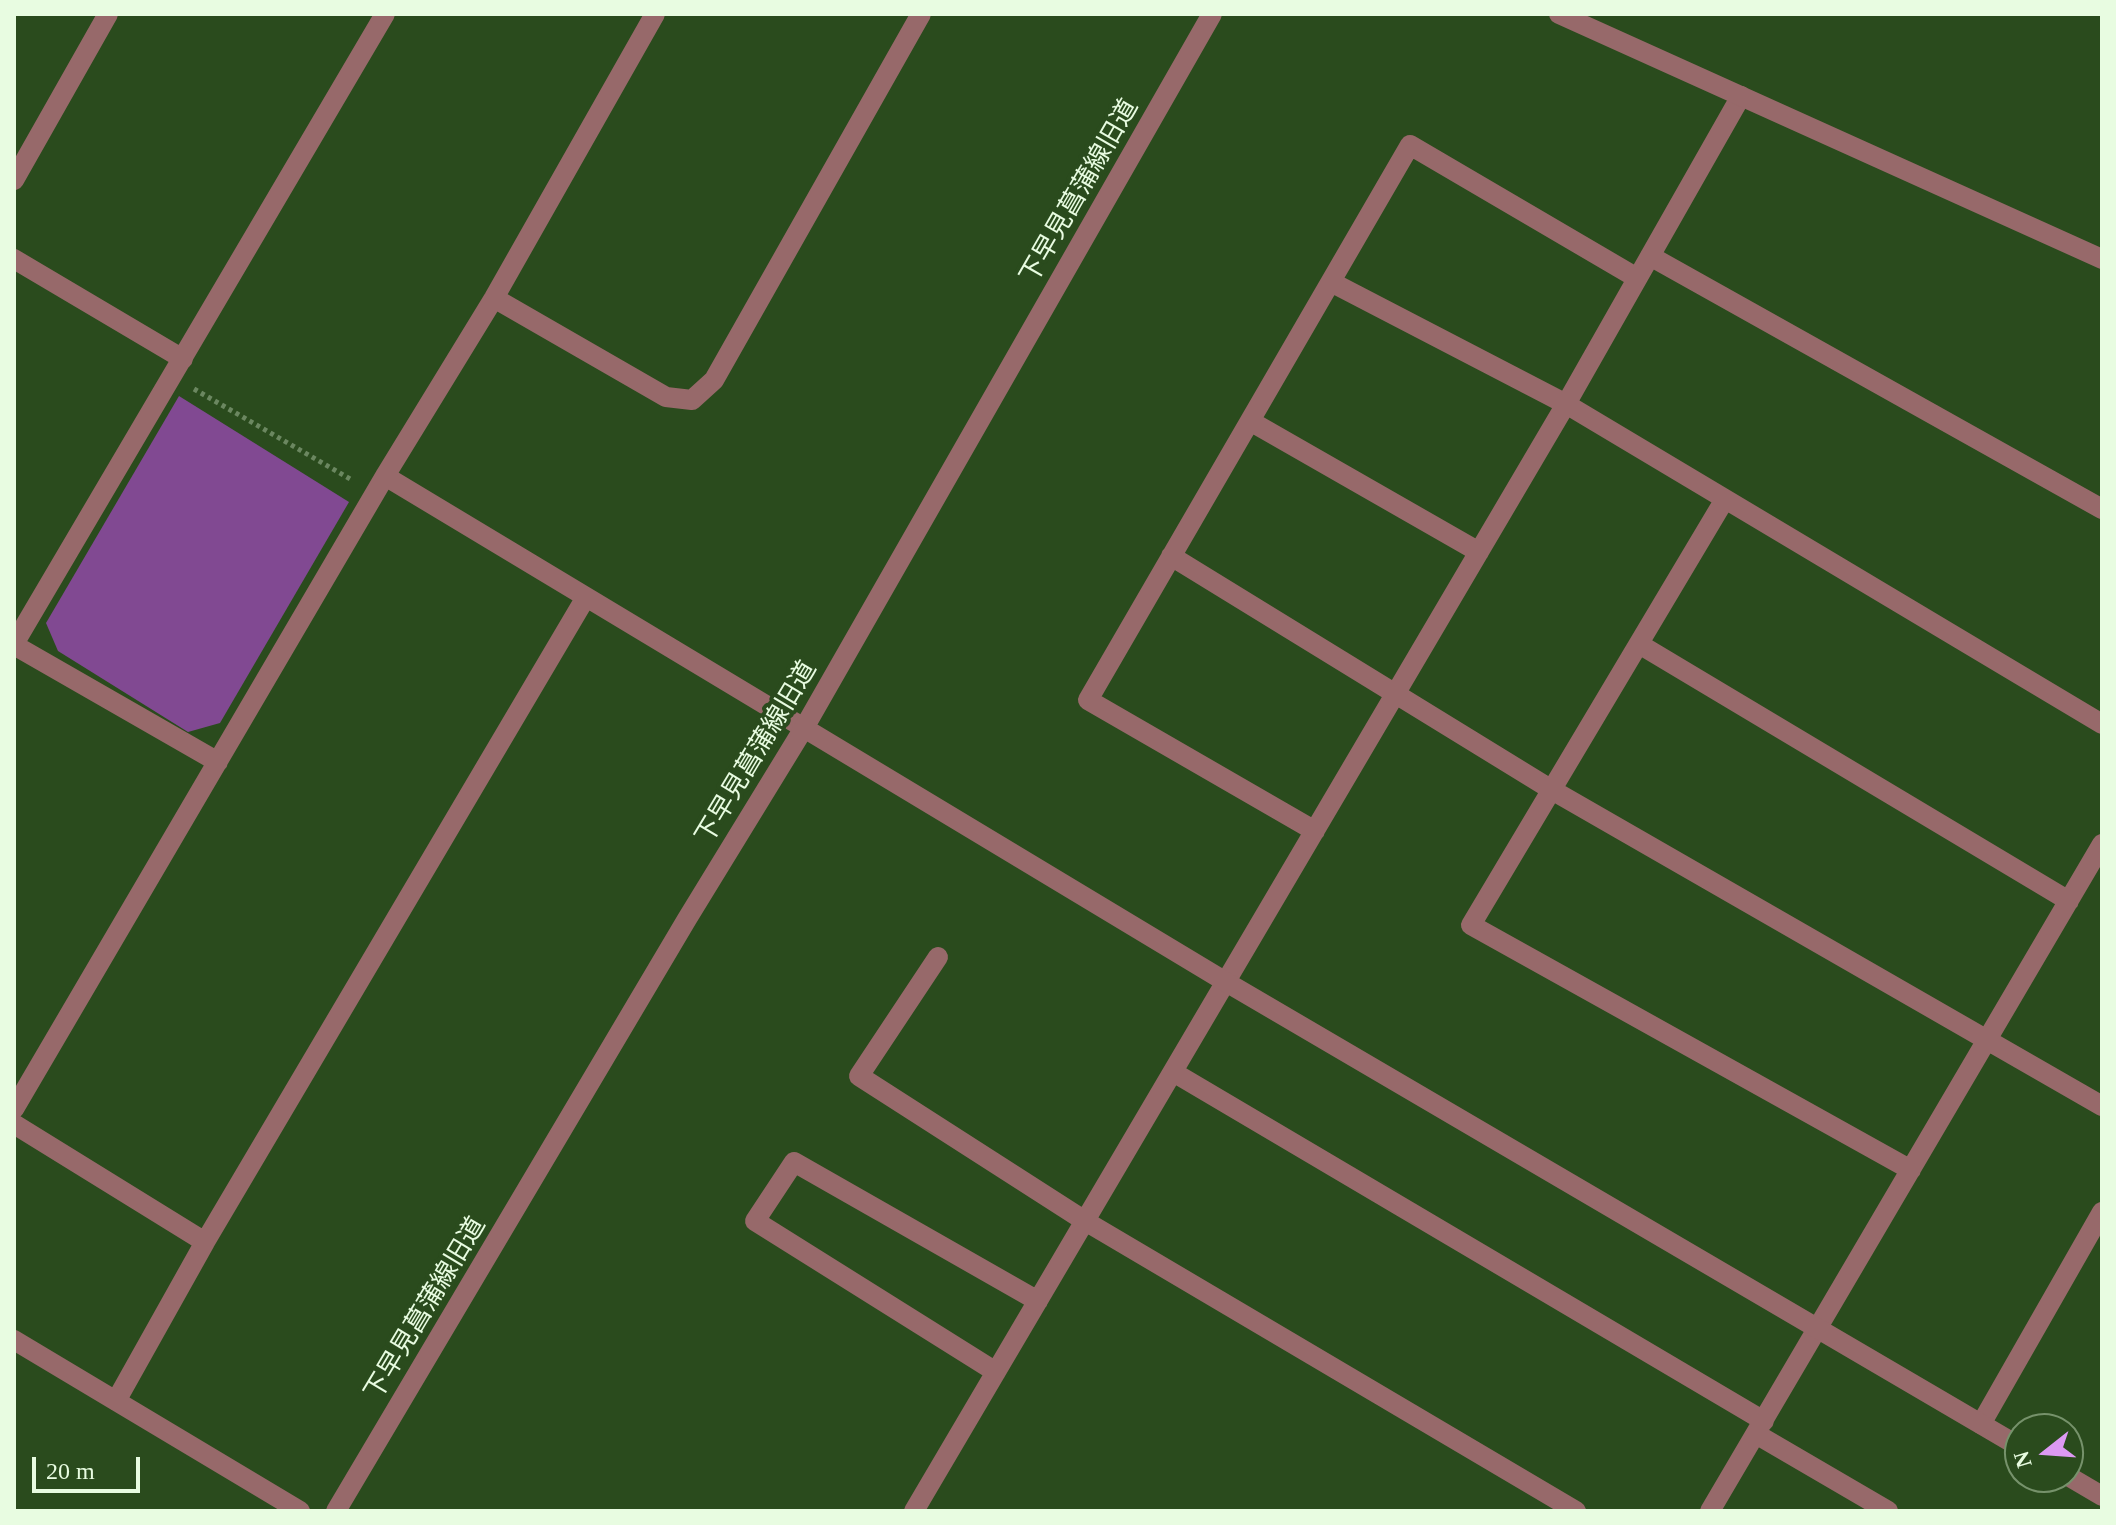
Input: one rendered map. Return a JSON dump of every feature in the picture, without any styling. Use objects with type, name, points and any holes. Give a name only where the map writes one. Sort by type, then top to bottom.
[{"type":"street","points":[[14,180],[108,14]]},
{"type":"street","points":[[218,762],[14,644],[385,14]]},
{"type":"street","points":[[14,1109],[385,476],[494,298],[655,14]]},
{"type":"street","points":[[494,298],[666,397],[692,400],[714,380],[921,14]]},
{"type":"street","name":"下早見菖蒲線旧道","points":[[336,1511],[804,728],[1212,14]]},
{"type":"street","points":[[1559,14],[2102,259]]},
{"type":"street","points":[[914,1511],[1566,404],[1741,96]]},
{"type":"street","points":[[1315,831],[1088,700],[1410,145],[1637,278]]},
{"type":"street","points":[[1650,256],[2102,509]]},
{"type":"street","points":[[14,259],[183,359]]},
{"type":"street","points":[[1331,282],[1566,404],[2102,724]]},
{"type":"street","points":[[1250,421],[1479,552]]},
{"type":"street","points":[[385,476],[1226,982],[2004,1438]]},
{"type":"street","points":[[1725,499],[1471,925],[1911,1170]]},
{"type":"street","points":[[1171,556],[1552,790],[2102,1106]]},
{"type":"street","points":[[116,1401],[205,1242],[586,597]]},
{"type":"street","points":[[1639,644],[2069,901]]},
{"type":"street","points":[[1710,1511],[2102,844]]},
{"type":"street","points":[[938,957],[859,1076],[1085,1221],[1576,1511]]},
{"type":"street","points":[[1173,1072],[1760,1428],[1888,1511]]},
{"type":"street","points":[[14,1124],[205,1242]]},
{"type":"street","points":[[996,1372],[755,1221],[794,1162],[1038,1301]]},
{"type":"street","points":[[1981,1424],[2102,1212]]},
{"type":"street","points":[[14,1340],[300,1511]]},
{"type":"street","points":[[2084,1485],[2102,1496]]},
{"type":"path","points":[[190,387],[358,483]]},
{"type":"shaded area","points":[[179,396],[349,502],[220,723],[188,732],[58,651],[46,623]]}]
